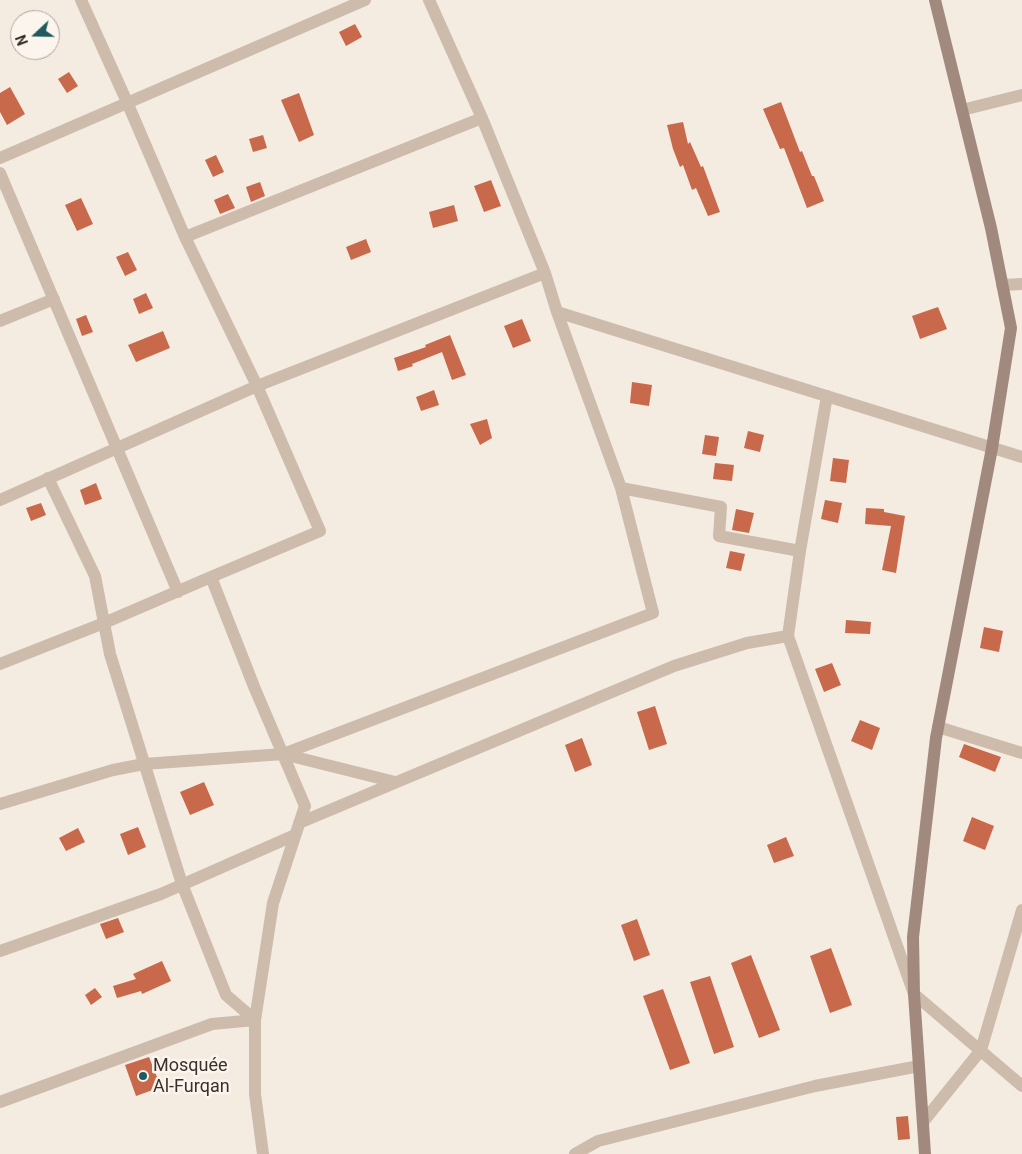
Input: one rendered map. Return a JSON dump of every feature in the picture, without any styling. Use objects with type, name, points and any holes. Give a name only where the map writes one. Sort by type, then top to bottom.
[{"type":"street","points":[[0,664],[104,623],[320,531],[257,386],[185,237],[127,102],[80,0]]},
{"type":"street","points":[[0,158],[365,0]]},
{"type":"street","points":[[0,804],[113,770],[144,764],[283,754],[653,613],[622,488],[557,312],[545,273],[482,118],[429,0]]},
{"type":"street","points":[[925,1154],[914,994],[913,937],[938,727],[992,448],[1011,328],[991,228],[935,0]]},
{"type":"street","points":[[962,110],[1022,94]]},
{"type":"street","points":[[185,237],[482,118]]},
{"type":"street","points":[[0,173],[178,592]]},
{"type":"street","points":[[0,500],[257,386],[545,273]]},
{"type":"street","points":[[1002,285],[1022,284]]},
{"type":"street","points":[[0,322],[54,299]]},
{"type":"street","points":[[557,312],[1022,457]]},
{"type":"street","points":[[827,396],[800,552],[788,636],[914,994],[1022,1086]]},
{"type":"street","points":[[48,478],[95,576],[110,654],[182,884],[226,995],[254,1020]]},
{"type":"street","points":[[622,488],[721,507],[719,536],[800,552]]},
{"type":"street","points":[[211,577],[255,690],[305,806],[273,903],[254,1020],[255,1094],[263,1154]]},
{"type":"street","points":[[0,951],[161,894],[395,782],[674,666],[747,643],[788,636]]},
{"type":"street","points":[[938,727],[1022,753]]},
{"type":"street","points":[[283,754],[395,782]]},
{"type":"street","points":[[923,1122],[980,1050],[1022,910]]},
{"type":"street","points":[[0,1102],[212,1024],[254,1020]]},
{"type":"street","points":[[575,1154],[598,1141],[815,1086],[919,1066]]},
{"type":"building","points":[[355,24],[362,37],[346,46],[339,32]]},
{"type":"building","points":[[69,72],[78,86],[67,93],[58,79]]},
{"type":"building","points":[[10,87],[25,114],[7,125],[0,112],[0,93]]},
{"type":"building","points":[[299,93],[314,135],[299,142],[281,100]]},
{"type":"building","points":[[781,102],[800,152],[802,151],[824,201],[807,208],[784,148],[780,149],[763,109]]},
{"type":"building","points":[[683,122],[688,144],[690,142],[701,167],[703,166],[720,212],[708,216],[696,188],[692,190],[683,165],[680,167],[667,125]]},
{"type":"building","points":[[263,135],[267,148],[253,152],[249,139]]},
{"type":"building","points":[[216,155],[224,172],[213,177],[205,160]]},
{"type":"building","points":[[491,180],[501,206],[484,212],[474,186]]},
{"type":"building","points":[[260,182],[265,196],[251,202],[246,187]]},
{"type":"building","points":[[228,194],[235,208],[220,214],[214,200]]},
{"type":"building","points":[[81,198],[93,224],[77,231],[65,205]]},
{"type":"building","points":[[454,205],[458,221],[433,228],[429,212]]},
{"type":"building","points":[[366,239],[371,252],[351,260],[346,247]]},
{"type":"building","points":[[128,252],[137,270],[125,276],[116,257]]},
{"type":"building","points":[[146,293],[153,308],[139,314],[133,299]]},
{"type":"building","points":[[938,307],[947,329],[920,339],[912,316]]},
{"type":"building","points":[[86,315],[93,332],[82,336],[76,319]]},
{"type":"building","points":[[522,319],[531,341],[513,348],[504,326]]},
{"type":"building","points":[[163,331],[170,348],[136,362],[128,345]]},
{"type":"building","points":[[450,335],[466,375],[452,380],[442,352],[398,371],[394,358],[426,347],[425,345]]},
{"type":"building","points":[[632,382],[652,385],[649,406],[630,403]]},
{"type":"building","points":[[434,390],[439,405],[421,411],[416,397]]},
{"type":"building","points":[[487,419],[492,438],[480,445],[470,424]]},
{"type":"building","points":[[748,431],[764,435],[760,452],[744,448]]},
{"type":"building","points":[[705,435],[719,437],[716,456],[702,454]]},
{"type":"building","points":[[833,458],[849,460],[846,483],[830,481]]},
{"type":"building","points":[[715,463],[734,465],[732,481],[713,479]]},
{"type":"building","points":[[96,483],[102,499],[85,505],[80,490]]},
{"type":"building","points":[[825,500],[842,503],[838,523],[821,519]]},
{"type":"building","points":[[41,503],[46,515],[31,521],[26,508]]},
{"type":"building","points":[[866,508],[884,509],[884,512],[905,516],[896,573],[882,570],[891,526],[865,524]]},
{"type":"building","points":[[736,509],[754,513],[749,533],[732,530]]},
{"type":"building","points":[[730,551],[745,554],[741,571],[726,568]]},
{"type":"building","points":[[846,620],[871,622],[870,634],[845,633]]},
{"type":"building","points":[[984,627],[1003,631],[999,652],[980,648]]},
{"type":"building","points":[[832,663],[841,685],[824,692],[815,669]]},
{"type":"building","points":[[655,706],[667,744],[649,750],[637,712]]},
{"type":"building","points":[[860,720],[880,728],[872,750],[851,741]]},
{"type":"building","points":[[582,738],[592,765],[575,772],[565,745]]},
{"type":"building","points":[[964,744],[1001,757],[995,772],[959,757]]},
{"type":"building","points":[[204,782],[214,805],[190,815],[180,792]]},
{"type":"building","points":[[972,817],[994,826],[985,850],[963,841]]},
{"type":"building","points":[[138,827],[146,847],[128,855],[120,834]]},
{"type":"building","points":[[78,828],[85,842],[66,851],[59,838]]},
{"type":"building","points":[[786,837],[794,856],[774,863],[767,845]]},
{"type":"building","points":[[118,918],[124,932],[106,939],[100,924]]},
{"type":"building","points":[[637,919],[650,955],[634,961],[621,925]]},
{"type":"building","points":[[831,948],[852,1005],[830,1013],[810,956]]},
{"type":"building","points":[[751,955],[780,1030],[759,1038],[731,963]]},
{"type":"building","points":[[162,961],[171,981],[142,994],[141,991],[117,998],[113,986],[136,979],[133,974]]},
{"type":"building","points":[[710,976],[734,1047],[714,1054],[690,982]]},
{"type":"building","points":[[95,988],[102,997],[91,1005],[85,995]]},
{"type":"building","points":[[663,989],[690,1063],[670,1070],[643,996]]},
{"type":"building","name":"Mosquée Al-Furqan","points":[[149,1057],[161,1087],[136,1096],[125,1065]]},
{"type":"building","points":[[908,1116],[910,1139],[898,1140],[896,1117]]},
{"type":"place","name":"Mosquée Al-Furqan","points":[[143,1076]]}]
